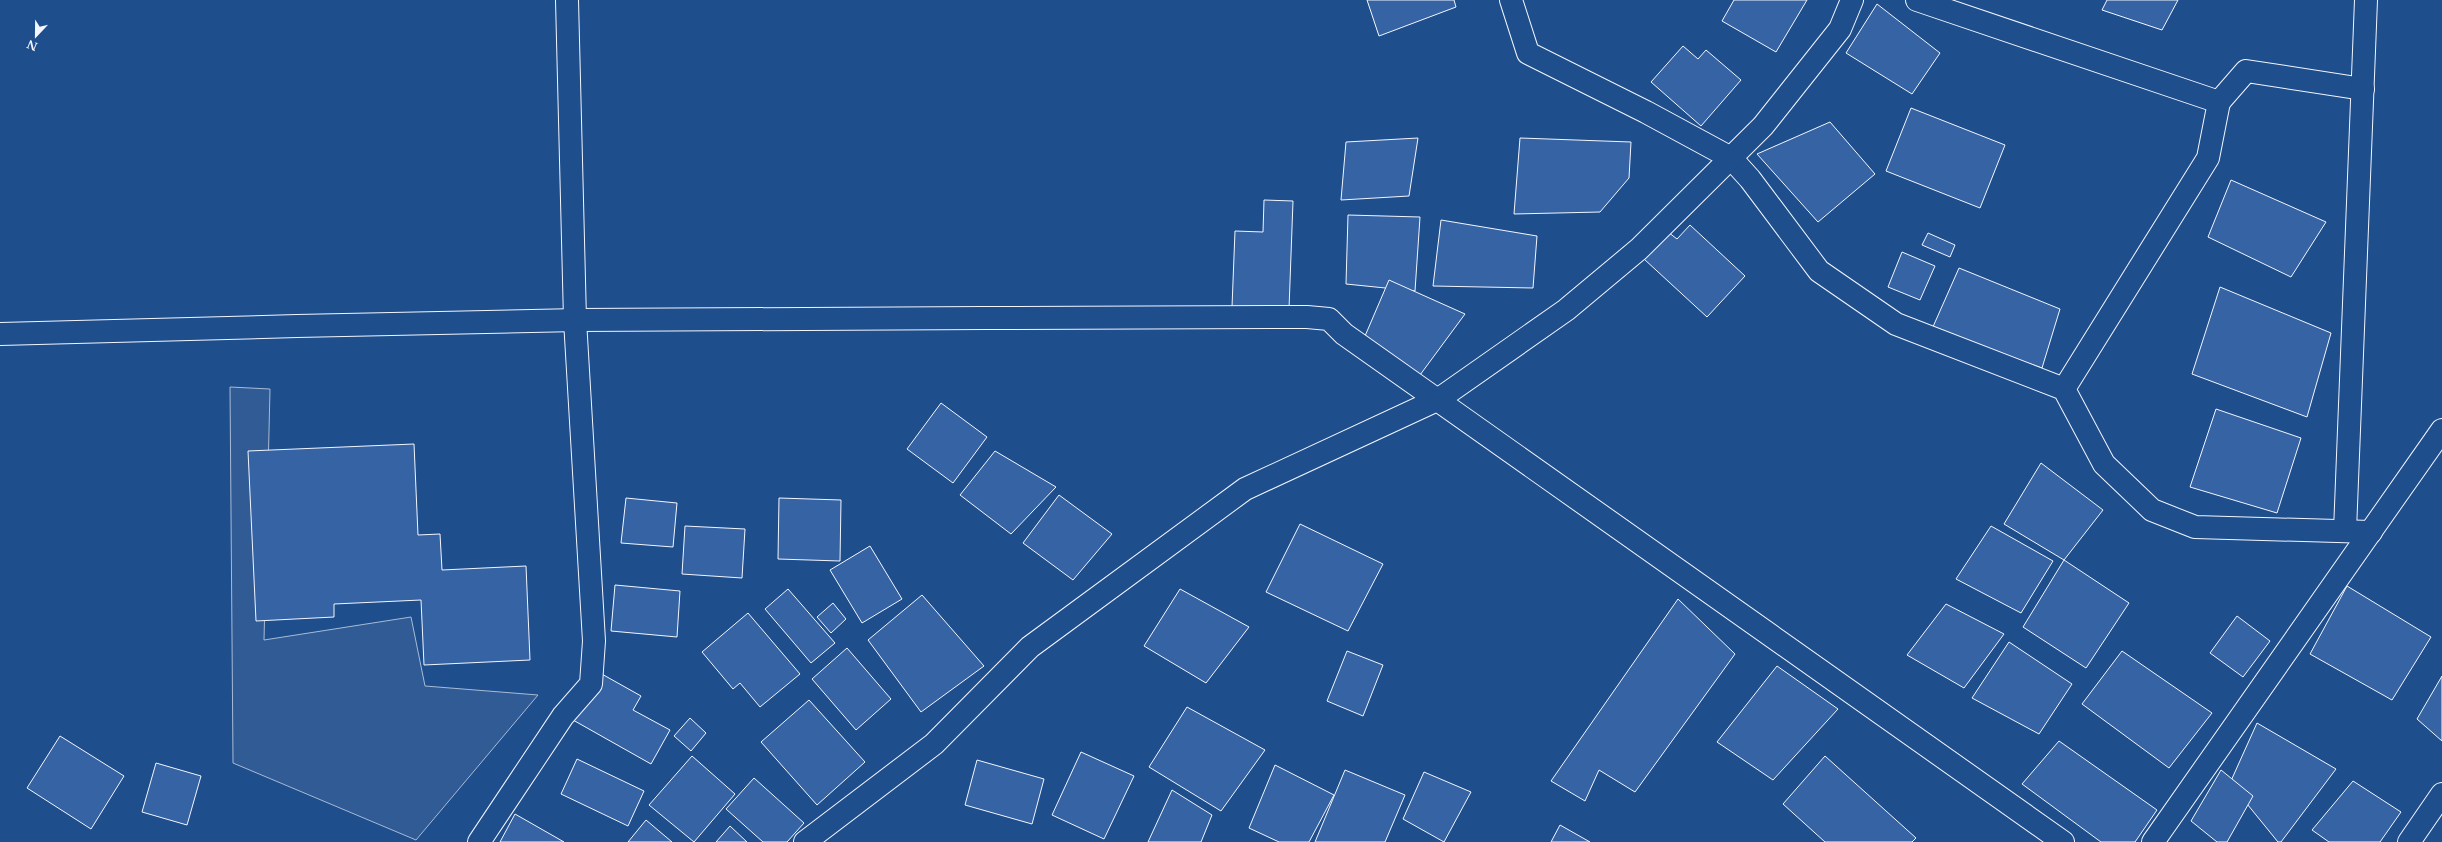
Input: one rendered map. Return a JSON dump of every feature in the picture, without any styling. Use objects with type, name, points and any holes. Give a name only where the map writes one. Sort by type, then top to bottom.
[{"type":"street","points":[[479,842],[563,716],[591,684],[594,641],[592,580],[575,320],[567,0]]},
{"type":"street","points":[[1510,0],[1528,53],[1646,112],[1731,158],[1750,179],[1818,271],[1896,324],[2064,389],[2104,464],[2152,510],[2196,527],[2371,532]]},
{"type":"street","points":[[805,842],[934,744],[1030,647],[1245,489],[1439,399],[1566,310],[1639,249],[1764,126],[1840,29],[1852,0]]},
{"type":"street","points":[[1917,0],[2219,102]]},
{"type":"street","points":[[2345,531],[2366,0]]},
{"type":"street","points":[[2064,389],[2208,158],[2219,102],[2246,70],[2363,89]]},
{"type":"street","points":[[0,334],[575,320],[949,316],[1076,319],[1307,317],[1328,319],[1344,334],[1439,399],[2063,842]]},
{"type":"street","points":[[2153,842],[2442,430]]},
{"type":"street","points":[[2409,842],[2442,794]]},
{"type":"shaded area","points":[[230,387],[270,389],[264,640],[411,617],[425,686],[538,695],[416,840],[233,763]]},
{"type":"building","points":[[1367,0],[1454,0],[1456,7],[1379,36]]},
{"type":"building","points":[[1734,0],[1807,0],[1776,52],[1722,21]]},
{"type":"building","points":[[2107,0],[2178,0],[2162,30],[2102,10]]},
{"type":"building","points":[[1877,4],[1940,53],[1912,94],[1846,53]]},
{"type":"building","points":[[1683,46],[1698,59],[1706,50],[1741,80],[1701,126],[1651,82]]},
{"type":"building","points":[[1911,108],[2005,145],[1980,208],[1886,171]]},
{"type":"building","points":[[1830,122],[1875,174],[1818,222],[1757,154]]},
{"type":"building","points":[[1418,138],[1409,196],[1341,200],[1346,142]]},
{"type":"building","points":[[1520,138],[1631,142],[1629,178],[1600,212],[1514,214]]},
{"type":"building","points":[[2231,180],[2326,222],[2291,277],[2208,237]]},
{"type":"building","points":[[1264,200],[1293,201],[1289,309],[1232,307],[1235,231],[1263,232]]},
{"type":"building","points":[[1348,215],[1420,217],[1415,291],[1346,284]]},
{"type":"building","points":[[1441,220],[1537,236],[1533,288],[1433,286]]},
{"type":"building","points":[[1690,225],[1745,276],[1707,317],[1644,259],[1668,232],[1677,239]]},
{"type":"building","points":[[1928,233],[1955,245],[1950,257],[1922,245]]},
{"type":"building","points":[[1902,252],[1935,266],[1920,300],[1888,287]]},
{"type":"building","points":[[1959,268],[2060,309],[2042,368],[1932,329]]},
{"type":"building","points":[[1389,280],[1465,314],[1420,375],[1365,336]]},
{"type":"building","points":[[2220,287],[2331,333],[2307,417],[2192,374]]},
{"type":"building","points":[[941,403],[987,437],[953,483],[907,449]]},
{"type":"building","points":[[2216,409],[2301,438],[2277,513],[2190,487]]},
{"type":"building","points":[[414,444],[418,535],[440,534],[442,570],[526,566],[530,660],[424,665],[421,600],[334,604],[334,617],[256,621],[248,451]]},
{"type":"building","points":[[995,451],[1056,487],[1011,534],[960,495]]},
{"type":"building","points":[[2041,463],[2103,510],[2064,560],[2004,524]]},
{"type":"building","points":[[1059,495],[1112,534],[1073,580],[1023,543]]},
{"type":"building","points":[[626,498],[677,503],[673,547],[621,543]]},
{"type":"building","points":[[779,498],[841,500],[840,561],[778,559]]},
{"type":"building","points":[[1300,524],[1383,564],[1348,631],[1266,592]]},
{"type":"building","points":[[685,526],[745,529],[742,578],[682,574]]},
{"type":"building","points":[[1991,526],[2053,561],[2021,613],[1956,579]]},
{"type":"building","points":[[870,546],[902,599],[862,623],[830,570]]},
{"type":"building","points":[[2064,560],[2129,603],[2086,668],[2023,627]]},
{"type":"building","points":[[615,585],[680,591],[677,637],[611,631]]},
{"type":"building","points":[[2347,586],[2431,637],[2392,700],[2310,654]]},
{"type":"building","points":[[788,589],[835,643],[811,663],[765,609]]},
{"type":"building","points":[[1180,589],[1249,627],[1206,683],[1144,646]]},
{"type":"building","points":[[922,595],[984,666],[921,712],[868,640]]},
{"type":"building","points":[[1678,599],[1735,654],[1635,792],[1599,770],[1585,801],[1551,781]]},
{"type":"building","points":[[833,603],[846,619],[831,633],[817,617]]},
{"type":"building","points":[[1946,604],[2004,634],[1964,688],[1907,655]]},
{"type":"building","points":[[748,613],[800,674],[760,707],[740,683],[733,689],[702,652]]},
{"type":"building","points":[[2237,616],[2270,641],[2243,677],[2210,653]]},
{"type":"building","points":[[2009,642],[2072,684],[2039,734],[1972,698]]},
{"type":"building","points":[[847,648],[891,699],[856,730],[812,679]]},
{"type":"building","points":[[1347,651],[1383,665],[1363,716],[1327,701]]},
{"type":"building","points":[[2122,651],[2212,713],[2169,768],[2082,704]]},
{"type":"building","points":[[1777,666],[1838,709],[1773,780],[1717,742]]},
{"type":"building","points":[[600,673],[641,696],[633,710],[670,730],[651,764],[573,720]]},
{"type":"building","points":[[2442,676],[2442,741],[2417,719]]},
{"type":"building","points":[[809,700],[865,762],[817,805],[761,742]]},
{"type":"building","points":[[1187,707],[1265,750],[1221,811],[1149,767]]},
{"type":"building","points":[[690,718],[706,733],[691,751],[674,736]]},
{"type":"building","points":[[2257,723],[2336,769],[2281,842],[2278,842],[2230,783]]},
{"type":"building","points":[[60,736],[124,776],[91,829],[27,788]]},
{"type":"building","points":[[2059,741],[2157,810],[2135,842],[2101,842],[2022,784]]},
{"type":"building","points":[[1081,752],[1134,776],[1104,839],[1052,815]]},
{"type":"building","points":[[692,756],[735,794],[694,842],[649,805]]},
{"type":"building","points":[[1825,756],[1916,838],[1912,842],[1825,842],[1783,804]]},
{"type":"building","points":[[577,759],[644,791],[628,826],[561,794]]},
{"type":"building","points":[[977,760],[1044,779],[1032,824],[965,805]]},
{"type":"building","points":[[156,763],[201,776],[187,825],[142,812]]},
{"type":"building","points":[[1275,765],[1334,795],[1309,842],[1279,842],[1249,828]]},
{"type":"building","points":[[1345,770],[1405,795],[1385,842],[1315,842]]},
{"type":"building","points":[[2221,770],[2253,796],[2227,842],[2217,842],[2191,821]]},
{"type":"building","points":[[1424,772],[1471,792],[1444,842],[1403,819]]},
{"type":"building","points":[[754,778],[804,823],[787,842],[763,842],[726,809]]},
{"type":"building","points":[[2353,781],[2401,812],[2380,842],[2329,842],[2312,830]]},
{"type":"building","points":[[1172,790],[1212,815],[1201,842],[1148,842]]},
{"type":"building","points":[[515,814],[564,842],[500,842]]},
{"type":"building","points":[[646,820],[672,842],[628,842]]},
{"type":"building","points":[[1560,825],[1590,842],[1551,842]]},
{"type":"building","points":[[730,826],[747,842],[716,842]]}]
